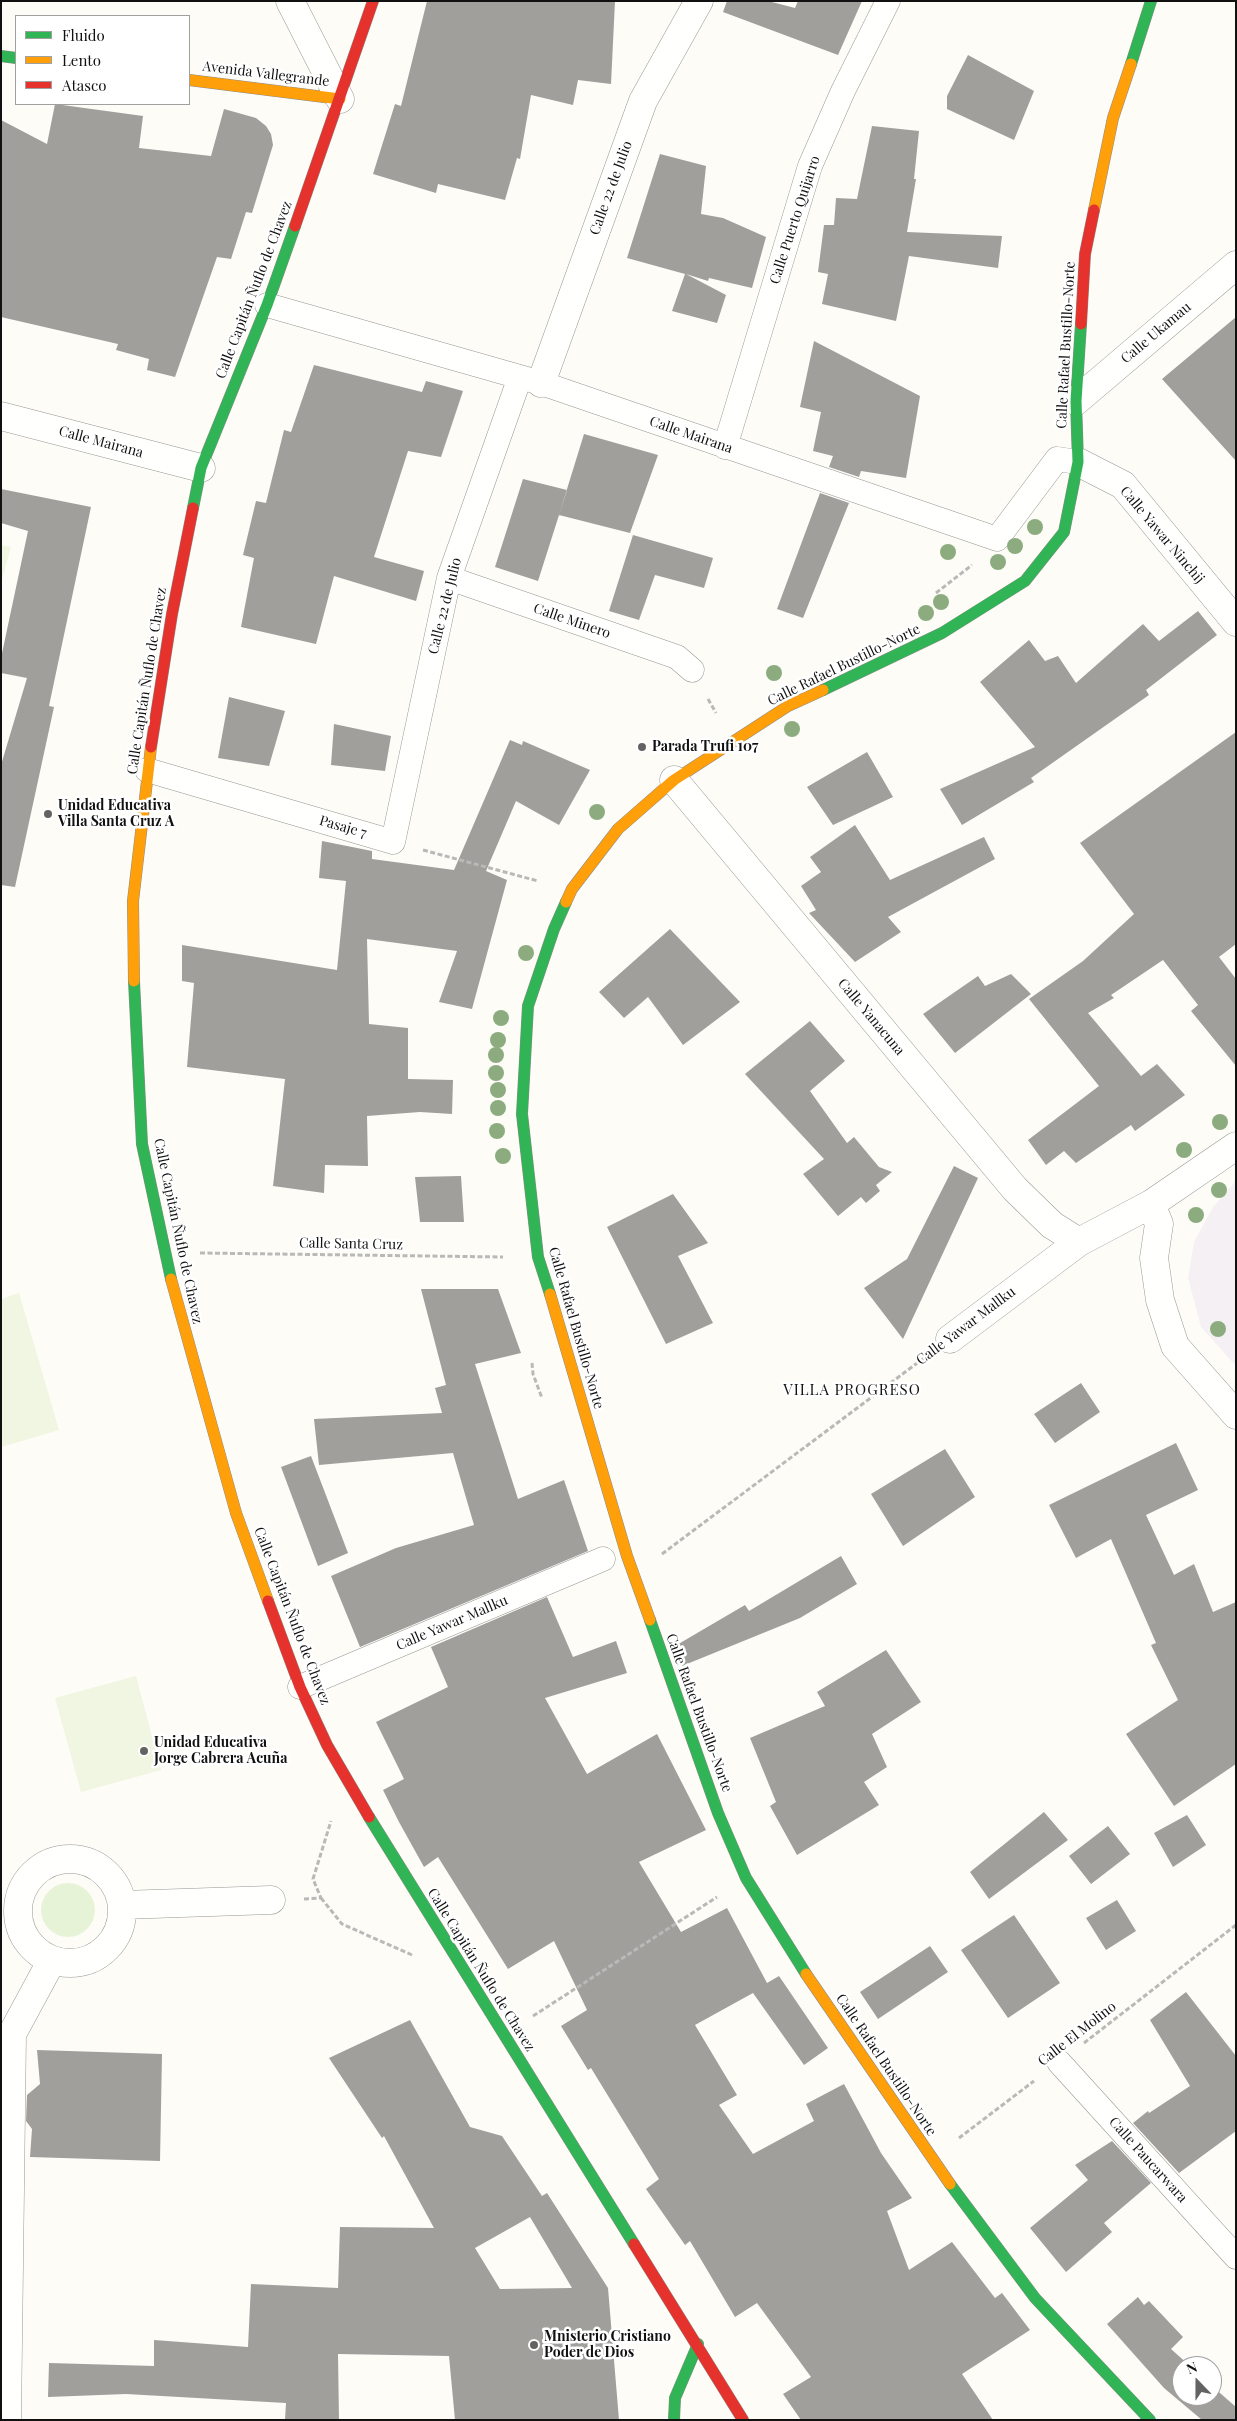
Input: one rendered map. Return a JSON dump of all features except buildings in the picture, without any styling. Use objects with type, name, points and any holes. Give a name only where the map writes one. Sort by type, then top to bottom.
[{"type":"street","points":[[290,1],[340,99]]},
{"type":"street","name":"Calle Capitán Ñuflo de Chavez","points":[[373,1],[266,305],[202,468],[172,614],[146,770],[133,901],[136,1032],[142,1144],[164,1252],[188,1346],[236,1513],[300,1687],[327,1745],[371,1821],[503,2036],[698,2344],[743,2420]]},
{"type":"street","name":"Calle 22 de Julio","points":[[531,380],[643,101],[699,1]]},
{"type":"street","name":"Calle Rafael Bustillo-Norte","points":[[1150,2420],[1035,2298],[932,2159],[820,1997],[746,1878],[718,1813],[634,1575],[538,1257],[522,1114],[528,1006],[554,929],[572,888],[618,829],[674,780],[788,706],[942,633],[1025,581],[1064,532],[1078,462],[1076,401],[1085,254],[1114,118],[1151,1]]},
{"type":"street","points":[[1,56],[15,58]]},
{"type":"street","name":"Avenida Vallegrande","points":[[190,80],[340,99]]},
{"type":"street","name":"Calle Ukamau","points":[[1076,401],[1236,265]]},
{"type":"street","name":"Calle Mairana","points":[[1,416],[202,468]]},
{"type":"street","name":"Calle Yawar Ninchij","points":[[1078,462],[1123,485],[1236,622]]},
{"type":"street","name":"Calle Yanacuna","points":[[674,780],[1015,1189],[1052,1225],[1079,1242]]},
{"type":"street","name":"Calle Yawar Mallku","points":[[950,1339],[1079,1242],[1151,1204],[1236,1146]]},
{"type":"street","points":[[1151,1204],[1159,1224],[1154,1258],[1160,1300],[1175,1346],[1236,1415]]},
{"type":"street","points":[[62,1859],[78,1859],[95,1864],[109,1874],[118,1888],[122,1905],[122,1923],[115,1939],[102,1952],[86,1961],[69,1963],[52,1960],[37,1952],[26,1939],[19,1923],[18,1906],[22,1890],[32,1875],[45,1865],[62,1859]]},
{"type":"street","points":[[122,1905],[271,1900]]},
{"type":"street","points":[[7,2420],[12,2034],[52,1960]]},
{"type":"street","points":[[674,2420],[675,2398],[698,2344]]},
{"type":"lane","name":"Calle Puerto Quijarro","points":[[725,447],[810,166],[843,91],[888,1]]},
{"type":"lane","name":"Calle Mairana","points":[[266,305],[531,380],[997,539],[1057,459],[1078,462]]},
{"type":"lane","name":"Calle 22 de Julio","points":[[393,842],[449,578],[531,380]]},
{"type":"lane","name":"Calle Minero","points":[[449,578],[676,657],[692,670]]},
{"type":"lane","name":"Pasaje 7","points":[[146,770],[393,842]]},
{"type":"lane","name":"Calle Yawar Mallku","points":[[300,1687],[603,1560]]},
{"type":"lane","name":"Calle Paucarwara","points":[[1059,2062],[1236,2257]]},
{"type":"path","points":[[393,842],[540,881]]},
{"type":"path","name":"Calle Santa Cruz","points":[[164,1252],[538,1257]]},
{"type":"path","name":"Calle Yawar Mallku","points":[[634,1575],[950,1339]]},
{"type":"path","points":[[333,1816],[313,1879],[321,1898],[342,1924],[414,1956]]},
{"type":"path","points":[[503,2036],[746,1878]]},
{"type":"path","points":[[271,1900],[321,1898]]},
{"type":"path","name":"Calle El Molino","points":[[932,2159],[1236,1925]]},
{"type":"shaded area","points":[[1236,1181],[1236,1366],[1201,1327],[1188,1278],[1194,1242],[1213,1207]]},
{"type":"green space","points":[[1,545],[11,547],[1,583]]},
{"type":"green space","points":[[19,1293],[59,1430],[1,1447],[1,1299]]},
{"type":"green space","points":[[136,1676],[161,1770],[81,1792],[55,1698]]},
{"type":"green space","points":[[68,1883],[78,1885],[87,1891],[93,1900],[95,1910],[93,1920],[87,1929],[78,1935],[68,1937],[58,1935],[49,1929],[43,1920],[41,1910],[43,1900],[49,1891],[58,1885]]},
{"type":"traffic: fast","points":[[1131,64],[1151,1]]},
{"type":"traffic: fast","points":[[1,56],[15,58]]},
{"type":"traffic: fast","points":[[193,508],[201,468],[267,305],[295,226]]},
{"type":"traffic: fast","points":[[823,690],[942,633],[1025,581],[1064,532],[1078,462],[1076,401],[1081,324]]},
{"type":"traffic: fast","points":[[550,1294],[538,1257],[522,1114],[528,1006],[554,929],[566,902]]},
{"type":"traffic: fast","points":[[134,981],[142,1144],[171,1279]]},
{"type":"traffic: fast","points":[[650,1620],[718,1813],[746,1878],[806,1974]]},
{"type":"traffic: fast","points":[[369,1817],[634,2244]]},
{"type":"traffic: fast","points":[[950,2184],[1035,2298],[1150,2420]]},
{"type":"traffic: fast","points":[[674,2420],[675,2398],[698,2344]]},
{"type":"traffic: slow","points":[[1094,210],[1113,118],[1131,64]]},
{"type":"traffic: slow","points":[[190,80],[340,99]]},
{"type":"traffic: slow","points":[[566,902],[572,889],[618,829],[674,780],[788,706],[823,690]]},
{"type":"traffic: slow","points":[[134,981],[133,901],[151,747]]},
{"type":"traffic: slow","points":[[171,1279],[236,1513],[268,1601]]},
{"type":"traffic: slow","points":[[550,1294],[627,1556],[650,1620]]},
{"type":"traffic: slow","points":[[806,1974],[950,2184]]},
{"type":"traffic: jam","points":[[295,226],[373,1]]},
{"type":"traffic: jam","points":[[1081,324],[1085,254],[1094,210]]},
{"type":"traffic: jam","points":[[151,747],[172,614],[193,508]]},
{"type":"traffic: jam","points":[[268,1601],[300,1687],[327,1745],[369,1817]]},
{"type":"traffic: jam","points":[[634,2244],[743,2420]]},
{"type":"place","name":"Parada Trufi 107","points":[[642,747]]},
{"type":"place","name":"Unidad Educativa Villa Santa Cruz A","points":[[48,814]]},
{"type":"place","name":"Unidad Educativa Jorge Cabrera Acuña","points":[[144,1751]]},
{"type":"place","name":"Mnisterio Cristiano Poder de Dios","points":[[534,2345]]},
{"type":"district","name":"VILLA PROGRESO","points":[[852,1390]]}]
